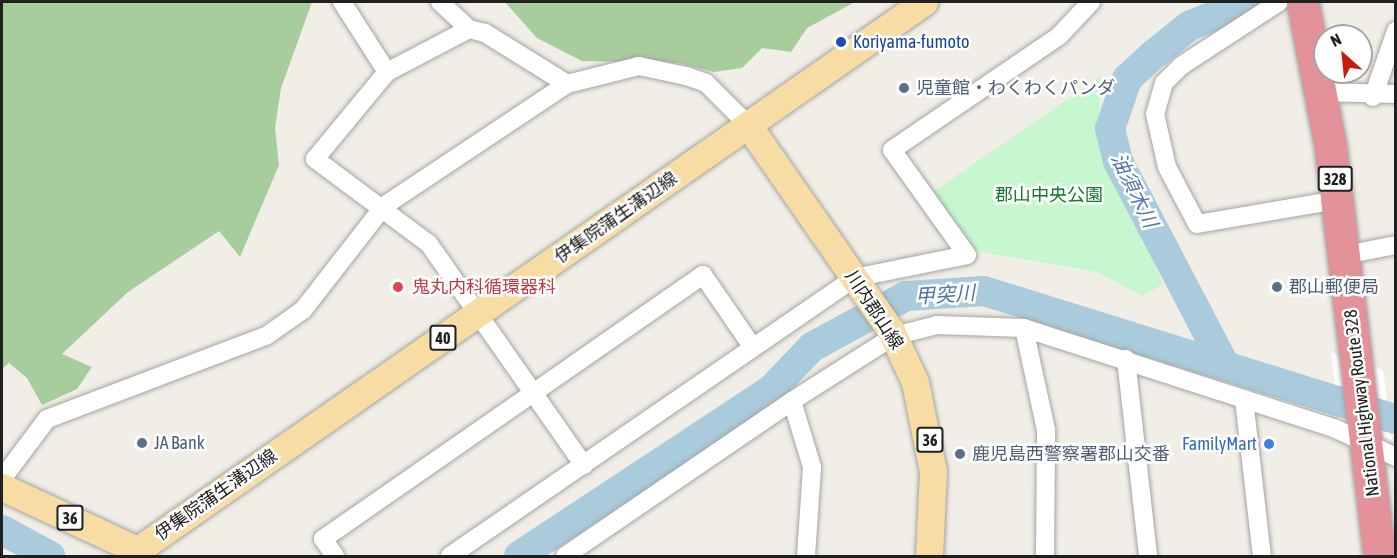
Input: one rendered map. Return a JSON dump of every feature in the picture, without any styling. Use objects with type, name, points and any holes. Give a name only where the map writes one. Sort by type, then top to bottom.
[{"type":"highway","name":"National Highway Route 328","points":[[1303,2],[1321,92],[1338,200],[1380,556]]},
{"type":"main road","name":"伊集院蒲生溝辺線","points":[[133,553],[924,2]]},
{"type":"main road","name":"川内郡山線","points":[[748,125],[893,333],[928,429],[933,471],[929,556]]},
{"type":"main road","name":"36","points":[[2,487],[133,553]]},
{"type":"street","points":[[342,2],[387,72]]},
{"type":"street","points":[[440,2],[469,29],[485,33],[567,84]]},
{"type":"street","points":[[450,556],[585,465],[752,346],[857,282],[967,255],[892,150],[1059,36],[1091,2]]},
{"type":"street","points":[[1279,2],[1180,66],[1164,83],[1155,114],[1167,167],[1197,224],[1338,200]]},
{"type":"street","points":[[469,29],[387,72],[315,159],[384,206],[429,244],[585,465]]},
{"type":"street","points":[[1372,97],[1395,31]]},
{"type":"street","points":[[2,479],[47,419],[266,336],[303,310],[384,206],[567,84],[639,66],[687,76],[706,83],[748,125]]},
{"type":"street","points":[[1321,92],[1372,97],[1395,94]]},
{"type":"street","points":[[1345,255],[1395,245]]},
{"type":"street","points":[[335,556],[323,539],[703,275],[752,346]]},
{"type":"street","points":[[565,556],[893,333],[938,325],[1024,328],[1366,437],[1395,457]]},
{"type":"street","points":[[1024,328],[1046,430],[1045,556]]},
{"type":"street","points":[[1126,359],[1148,556]]},
{"type":"street","points":[[1244,399],[1262,556]]},
{"type":"street","points":[[792,401],[812,467],[806,556]]},
{"type":"green space","points":[[2,2],[312,2],[281,88],[275,128],[279,165],[240,257],[219,231],[128,292],[62,354],[92,367],[77,389],[42,405],[27,378],[9,363],[2,369]]},
{"type":"green space","points":[[505,2],[855,2],[807,28],[791,52],[762,48],[742,68],[714,72],[678,63],[582,61],[537,38]]},
{"type":"green space","name":"郡山中央公園","points":[[1101,76],[1098,137],[1163,284],[1143,296],[1097,272],[970,250],[933,192]]},
{"type":"pier","points":[[877,281],[908,327],[877,340],[847,294]]},
{"type":"pier","points":[[1331,352],[1383,370],[1392,440],[1339,421]]},
{"type":"waterway","name":"油須木川","points":[[1223,362],[1118,161],[1110,129],[1127,79],[1153,55],[1189,26],[1248,2]]},
{"type":"waterway","name":"甲突川","points":[[519,556],[771,390],[812,347],[906,296],[984,291],[1396,419]]},
{"type":"waterway","name":"甲突川","points":[[2,530],[50,556]]},
{"type":"place","name":"Koriyama-fumoto","points":[[841,42]]},
{"type":"place","name":"児童館・わくわくパンダ","points":[[904,88]]},
{"type":"place","name":"鬼丸内科循環器科","points":[[398,287]]},
{"type":"place","name":"郡山郵便局","points":[[1277,287]]},
{"type":"place","name":"JA Bank","points":[[142,443]]},
{"type":"place","name":"FamilyMart","points":[[1269,444]]},
{"type":"place","name":"鹿児島西警察署郡山交番","points":[[960,454]]}]
